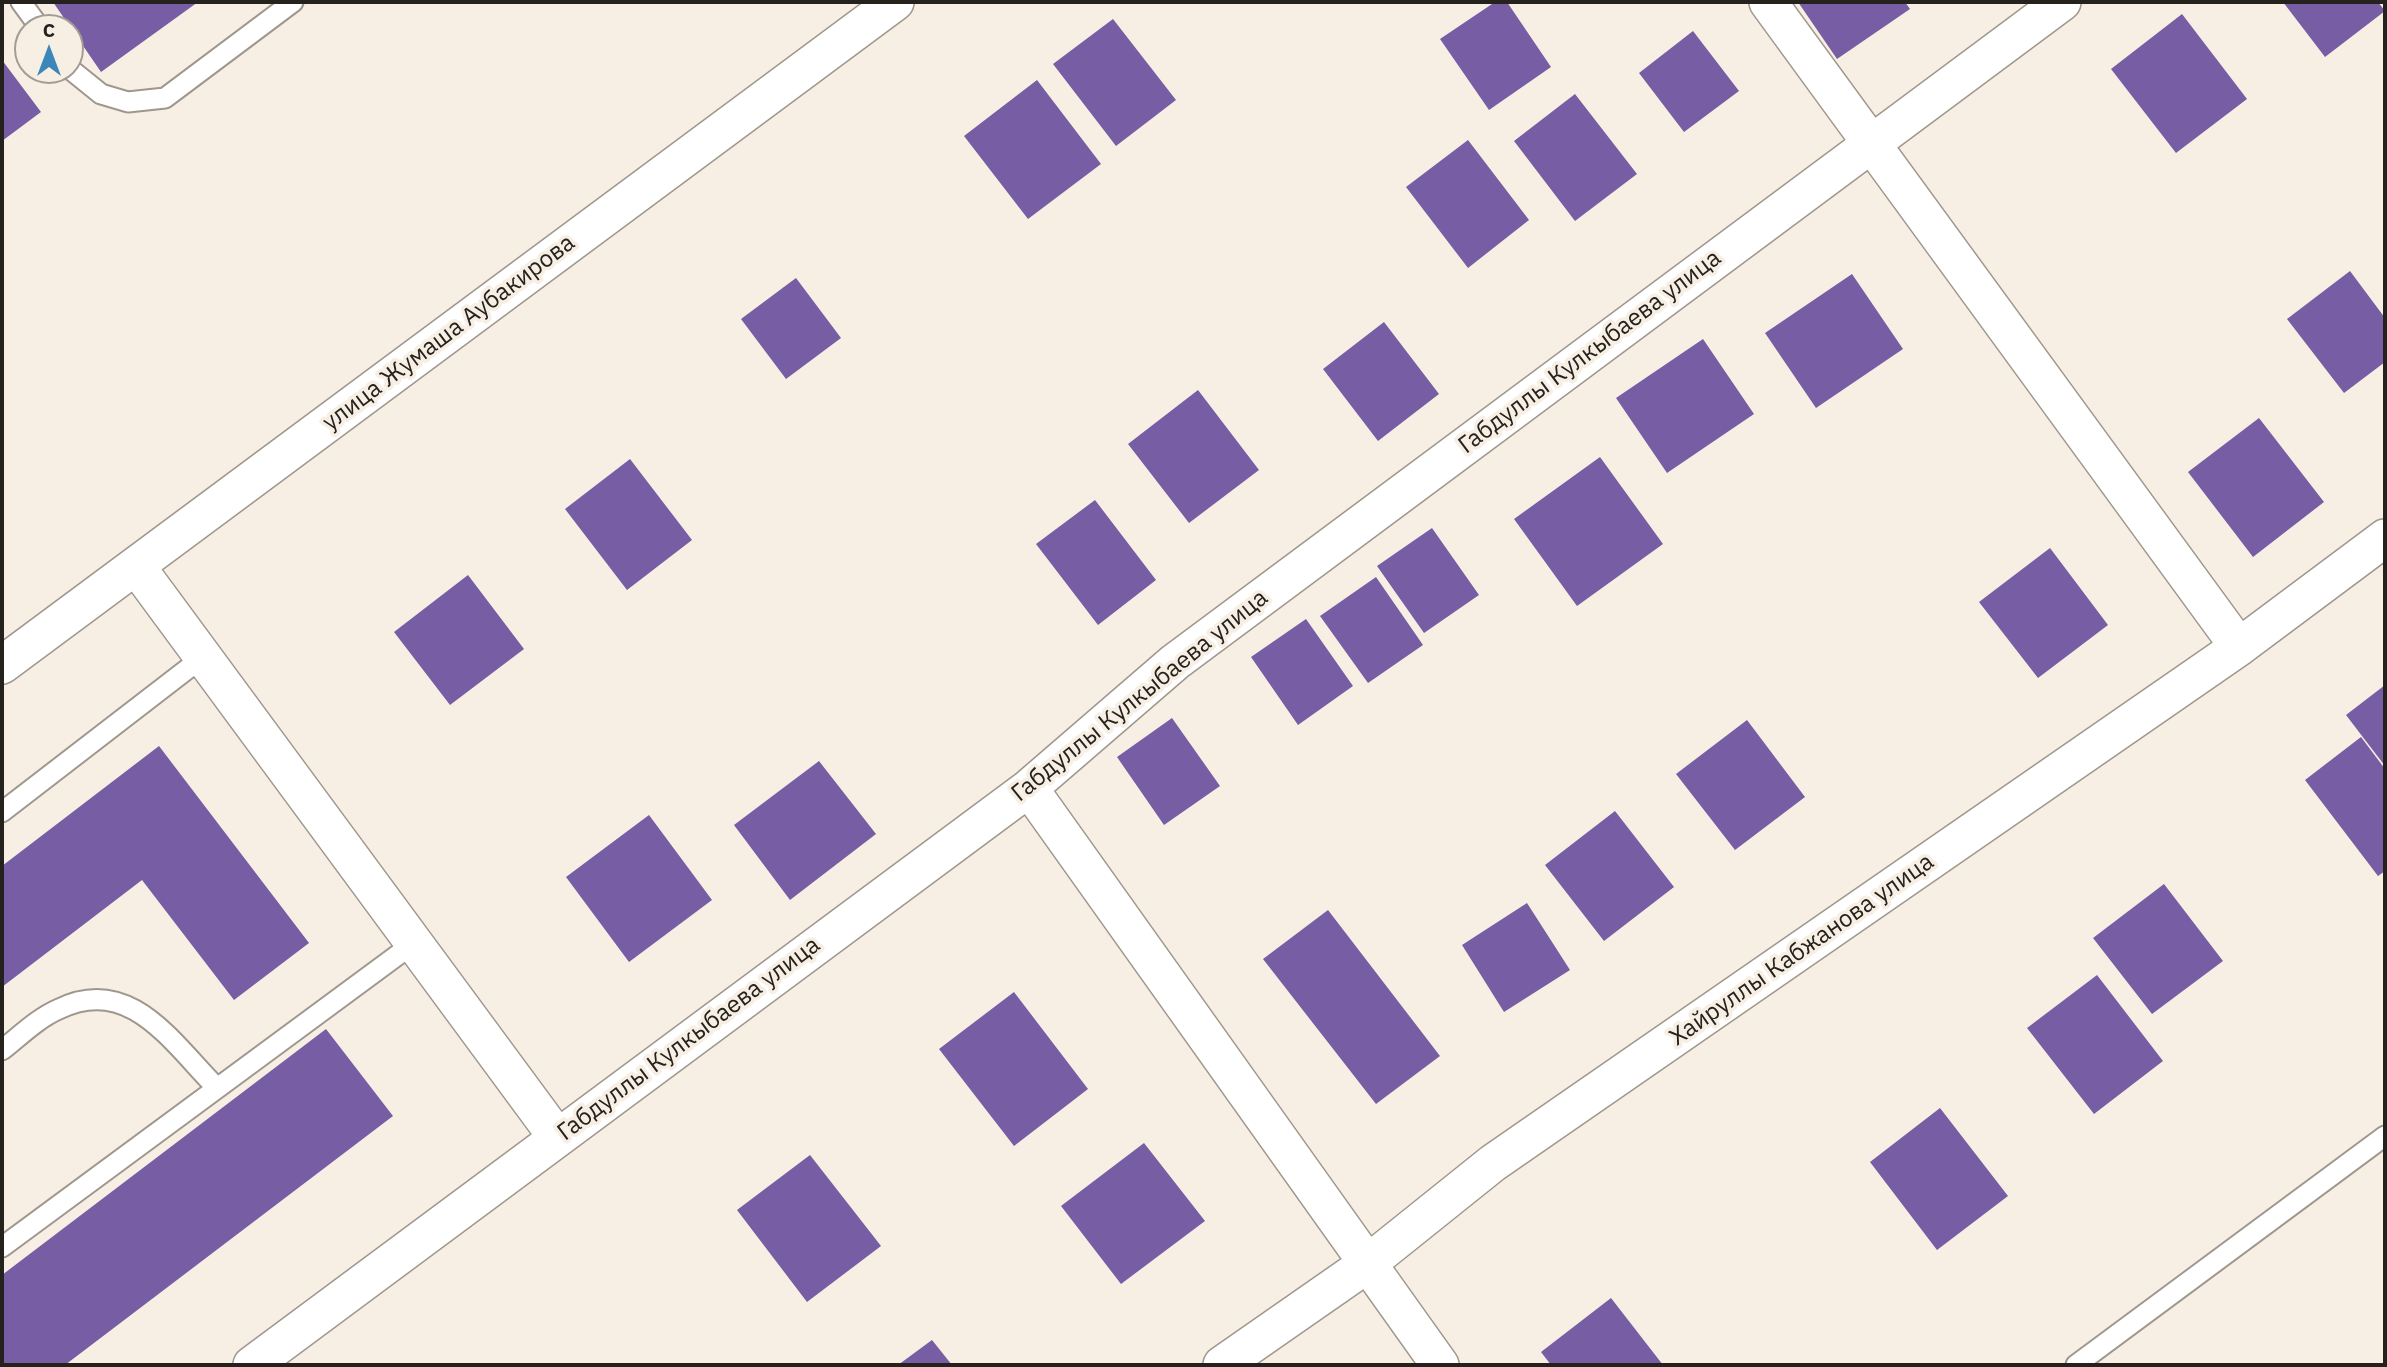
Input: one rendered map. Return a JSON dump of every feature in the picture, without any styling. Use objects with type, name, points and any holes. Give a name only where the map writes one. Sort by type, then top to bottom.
[{"type":"street","name":"улица Жумаша Аубакирова","points":[[2,665],[895,2]]},
{"type":"street","points":[[1768,2],[2239,647]]},
{"type":"street","name":"Габдуллы Кулкыбаева улица","points":[[252,1365],[1029,788],[1175,662],[2062,2]]},
{"type":"street","name":"Хайруллы Кабжанова улица","points":[[1222,1365],[1367,1264],[1493,1163],[2239,647],[2385,538]]},
{"type":"street","points":[[136,566],[557,1137]]},
{"type":"street","points":[[1029,788],[1440,1365]]},
{"type":"lane","points":[[84,80],[101,94],[128,102],[165,98],[293,2]]},
{"type":"lane","points":[[2,812],[203,657]]},
{"type":"lane","points":[[2,1247],[414,943]]},
{"type":"lane","points":[[2,1050],[56,1010],[82,999],[114,999],[140,1011],[217,1088]]},
{"type":"lane","points":[[2076,1365],[2385,1136]]},
{"type":"building","points":[[53,2],[198,2],[101,72],[84,47],[84,14],[61,14]]},
{"type":"building","points":[[1495,2],[1507,2],[1551,67],[1489,110],[1440,39]]},
{"type":"building","points":[[1798,2],[1905,2],[1910,9],[1837,59]]},
{"type":"building","points":[[2283,2],[2378,2],[2385,11],[2325,57]]},
{"type":"building","points":[[2182,14],[2247,99],[2176,153],[2111,69]]},
{"type":"building","points":[[1113,19],[1176,100],[1116,146],[1053,64]]},
{"type":"building","points":[[1693,31],[1739,91],[1684,132],[1639,73]]},
{"type":"building","points":[[2,60],[14,76],[14,84],[20,84],[41,112],[2,141]]},
{"type":"building","points":[[1037,80],[1101,164],[1028,219],[964,136]]},
{"type":"building","points":[[1575,94],[1637,174],[1575,221],[1514,141]]},
{"type":"building","points":[[1468,140],[1529,220],[1468,268],[1406,187]]},
{"type":"building","points":[[2350,271],[2385,318],[2385,362],[2344,393],[2287,319]]},
{"type":"building","points":[[1852,274],[1903,349],[1816,408],[1765,333]]},
{"type":"building","points":[[796,278],[841,338],[786,379],[741,319]]},
{"type":"building","points":[[1384,322],[1439,394],[1378,441],[1323,369]]},
{"type":"building","points":[[1703,339],[1754,414],[1667,473],[1616,398]]},
{"type":"building","points":[[1198,390],[1259,470],[1189,523],[1128,444]]},
{"type":"building","points":[[2259,418],[2324,502],[2253,557],[2188,472]]},
{"type":"building","points":[[1600,457],[1663,544],[1577,606],[1514,519]]},
{"type":"building","points":[[630,459],[692,540],[627,590],[565,509]]},
{"type":"building","points":[[1095,500],[1156,580],[1098,625],[1036,544]]},
{"type":"building","points":[[1432,528],[1479,595],[1424,633],[1377,566]]},
{"type":"building","points":[[2050,548],[2108,625],[2038,678],[1979,602]]},
{"type":"building","points":[[468,575],[524,649],[450,705],[394,632]]},
{"type":"building","points":[[1376,577],[1423,645],[1368,683],[1320,616]]},
{"type":"building","points":[[1306,619],[1353,686],[1298,725],[1251,657]]},
{"type":"building","points":[[2385,685],[2385,766],[2346,715]]},
{"type":"building","points":[[1172,718],[1220,786],[1164,825],[1117,757]]},
{"type":"building","points":[[1747,720],[1805,797],[1735,850],[1676,774]]},
{"type":"building","points":[[2361,737],[2385,769],[2385,871],[2378,876],[2305,780]]},
{"type":"building","points":[[159,746],[309,943],[234,1000],[142,880],[2,987],[2,866]]},
{"type":"building","points":[[819,761],[876,834],[790,900],[734,825]]},
{"type":"building","points":[[1615,811],[1674,887],[1604,941],[1545,865]]},
{"type":"building","points":[[649,815],[712,900],[629,962],[566,877]]},
{"type":"building","points":[[2164,884],[2223,961],[2152,1014],[2093,938]]},
{"type":"building","points":[[1527,903],[1570,970],[1504,1012],[1462,945]]},
{"type":"building","points":[[1328,910],[1440,1056],[1376,1104],[1263,959]]},
{"type":"building","points":[[2097,975],[2163,1061],[2094,1114],[2027,1028]]},
{"type":"building","points":[[1014,992],[1088,1089],[1014,1146],[939,1049]]},
{"type":"building","points":[[326,1029],[393,1116],[65,1365],[2,1365],[2,1275]]},
{"type":"building","points":[[1940,1108],[2008,1196],[1937,1250],[1870,1162]]},
{"type":"building","points":[[1144,1143],[1205,1221],[1121,1284],[1061,1206]]},
{"type":"building","points":[[810,1155],[881,1246],[807,1302],[737,1210]]},
{"type":"building","points":[[1611,1298],[1663,1365],[1551,1365],[1541,1352]]},
{"type":"building","points":[[932,1340],[952,1365],[898,1365]]}]
